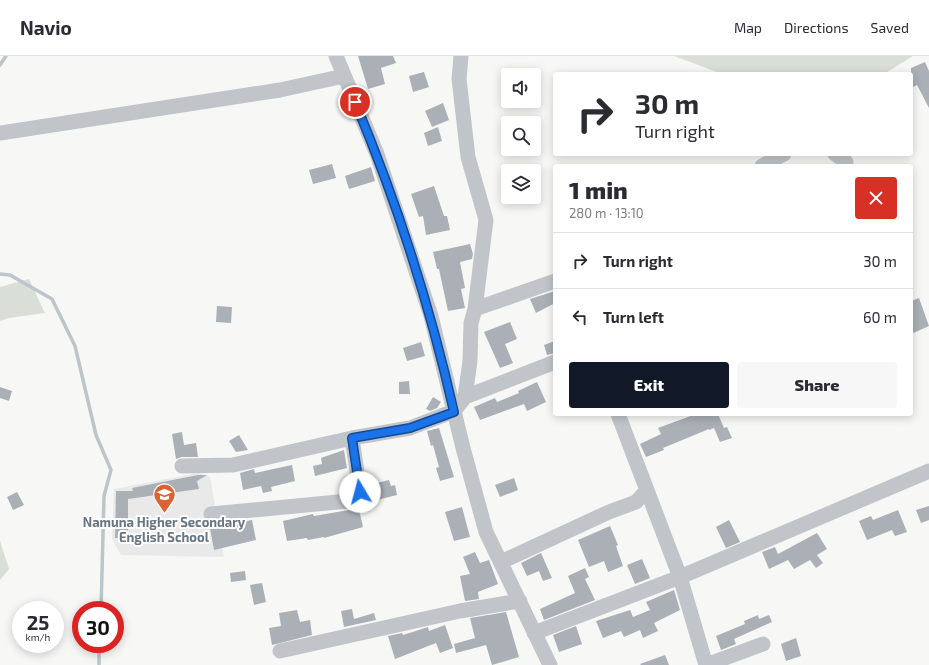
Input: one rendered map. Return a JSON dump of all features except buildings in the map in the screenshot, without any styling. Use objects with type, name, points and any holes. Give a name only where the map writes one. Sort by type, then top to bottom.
[{"type":"street","points":[[336,56],[377,154],[431,316],[454,412],[486,532],[550,665]]},
{"type":"street","points":[[461,56],[459,79],[468,156],[486,220],[475,309],[471,323],[470,361],[466,398]]},
{"type":"street","points":[[0,133],[272,91],[344,76]]},
{"type":"street","points":[[766,164],[780,156]]},
{"type":"street","points":[[475,309],[553,282]]},
{"type":"street","points":[[182,466],[233,465],[352,438],[410,428],[454,412],[466,398],[553,363]]},
{"type":"street","points":[[619,416],[680,577],[706,665],[763,644]]},
{"type":"street","points":[[211,514],[348,501],[360,492],[352,438]]},
{"type":"street","points":[[534,633],[680,577],[929,471]]},
{"type":"street","points":[[501,562],[609,512],[636,502],[647,490]]},
{"type":"street","points":[[280,651],[460,611],[520,601]]},
{"type":"shaded area","points":[[674,56],[913,56],[887,72],[717,72]]},
{"type":"shaded area","points":[[29,279],[45,313],[9,318],[0,321],[0,287]]},
{"type":"shaded area","name":"Namuna Higher Secondary English School","points":[[198,473],[210,477],[224,557],[121,555],[112,539],[114,489]]},
{"type":"shaded area","points":[[0,541],[9,569],[0,580]]},
{"type":"waterway","points":[[0,65],[6,56]]},
{"type":"waterway","points":[[0,274],[10,275],[52,299],[75,346],[96,435],[111,470],[104,496],[101,601]]},
{"type":"waterway","points":[[99,653],[99,665]]},
{"type":"place","name":"Namuna Higher Secondary English School","points":[[164,514]]},
{"type":"route","points":[[355,102],[377,154],[431,316],[454,412],[410,428],[352,438],[360,492]]}]
